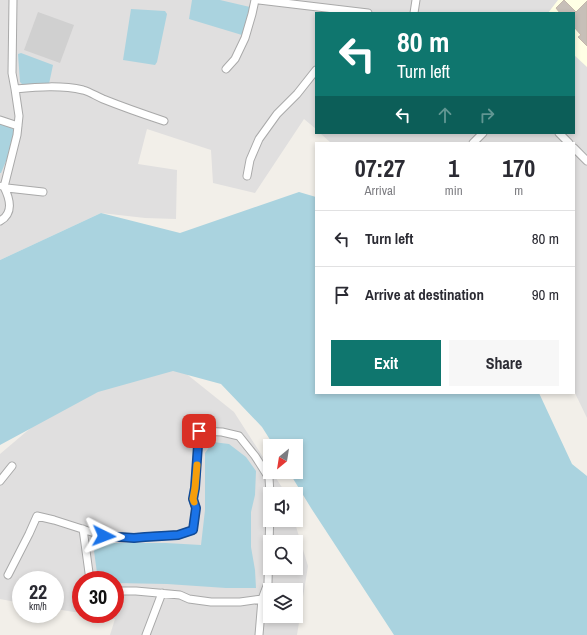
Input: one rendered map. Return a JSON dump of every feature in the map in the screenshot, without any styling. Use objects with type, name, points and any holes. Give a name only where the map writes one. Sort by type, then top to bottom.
[{"type":"street","points":[[1,187],[17,134],[19,116],[12,73],[13,0]]},
{"type":"street","points":[[226,69],[235,59],[245,38],[255,0]]},
{"type":"street","points":[[259,0],[360,12]]},
{"type":"street","points":[[414,12],[416,0]]},
{"type":"street","points":[[247,176],[250,160],[259,139],[277,114],[315,71]]},
{"type":"street","points":[[15,89],[66,87],[85,90],[106,100],[164,121]]},
{"type":"street","points":[[0,120],[18,126]]},
{"type":"street","points":[[473,142],[482,134]]},
{"type":"street","points":[[560,134],[568,142]]},
{"type":"street","points":[[575,149],[587,161]]},
{"type":"street","points":[[1,187],[43,192]]},
{"type":"street","points":[[0,221],[9,213],[9,198],[1,187]]},
{"type":"street","points":[[8,575],[29,534],[36,516],[104,536],[134,538],[178,535],[193,530],[196,508],[193,499],[199,431],[222,432],[239,436],[269,478],[270,487]]},
{"type":"street","points":[[0,481],[12,466]]},
{"type":"street","points":[[258,635],[262,599],[268,582],[270,527]]},
{"type":"street","points":[[83,529],[89,571]]},
{"type":"street","points":[[124,592],[136,591],[180,595],[189,600],[211,602],[240,602],[262,599]]},
{"type":"street","points":[[146,635],[162,593]]},
{"type":"shaded area","points":[[0,0],[587,0],[587,418],[575,393],[575,142],[330,142],[321,134],[575,134],[575,12],[315,12],[315,128],[304,119],[255,193],[213,183],[211,150],[147,129],[138,164],[177,170],[176,219],[145,218],[101,213],[0,260]]},
{"type":"shaded area","points":[[558,0],[587,0],[587,67],[575,56],[575,12],[549,12]]},
{"type":"shaded area","points":[[38,12],[74,25],[60,63],[24,50]]},
{"type":"shaded area","points":[[174,364],[234,412],[263,457],[263,479],[276,479],[282,487],[263,487],[263,527],[296,527],[299,535],[263,535],[263,575],[303,575],[303,550],[308,566],[303,597],[303,583],[263,583],[263,623],[299,623],[297,635],[110,635],[114,623],[124,623],[124,571],[72,571],[72,612],[64,610],[64,571],[12,571],[12,601],[0,599],[0,454],[33,426],[125,377]]},
{"type":"water","points":[[192,0],[220,0],[250,7],[250,14],[242,35],[189,19]]},
{"type":"water","points":[[131,9],[165,11],[167,14],[157,62],[155,65],[123,60]]},
{"type":"water","points":[[21,53],[53,65],[49,84],[23,85],[20,82],[18,54]]},
{"type":"water","points":[[0,123],[15,130],[17,135],[1,173],[0,173]]},
{"type":"water","points":[[299,192],[315,197],[315,394],[539,394],[572,464],[587,476],[587,635],[394,635],[311,508],[303,495],[303,487],[298,487],[293,479],[303,479],[303,439],[270,439],[262,427],[221,384],[173,371],[98,392],[0,445],[0,260],[101,213],[180,233]]},
{"type":"water","points":[[213,442],[229,444],[246,457],[256,471],[255,495],[251,512],[251,547],[256,588],[124,583],[124,571],[97,571],[94,551],[99,543],[166,543],[201,545],[205,510],[205,453]]},
{"type":"building","points":[[564,0],[576,12],[587,1],[587,46],[578,37],[581,35],[575,28],[575,12],[559,12],[556,8]]},
{"type":"slow traffic","points":[[194,502],[193,499],[197,465]]},
{"type":"route","points":[[104,536],[134,538],[178,535],[193,530],[196,508],[193,499],[199,431]]}]
